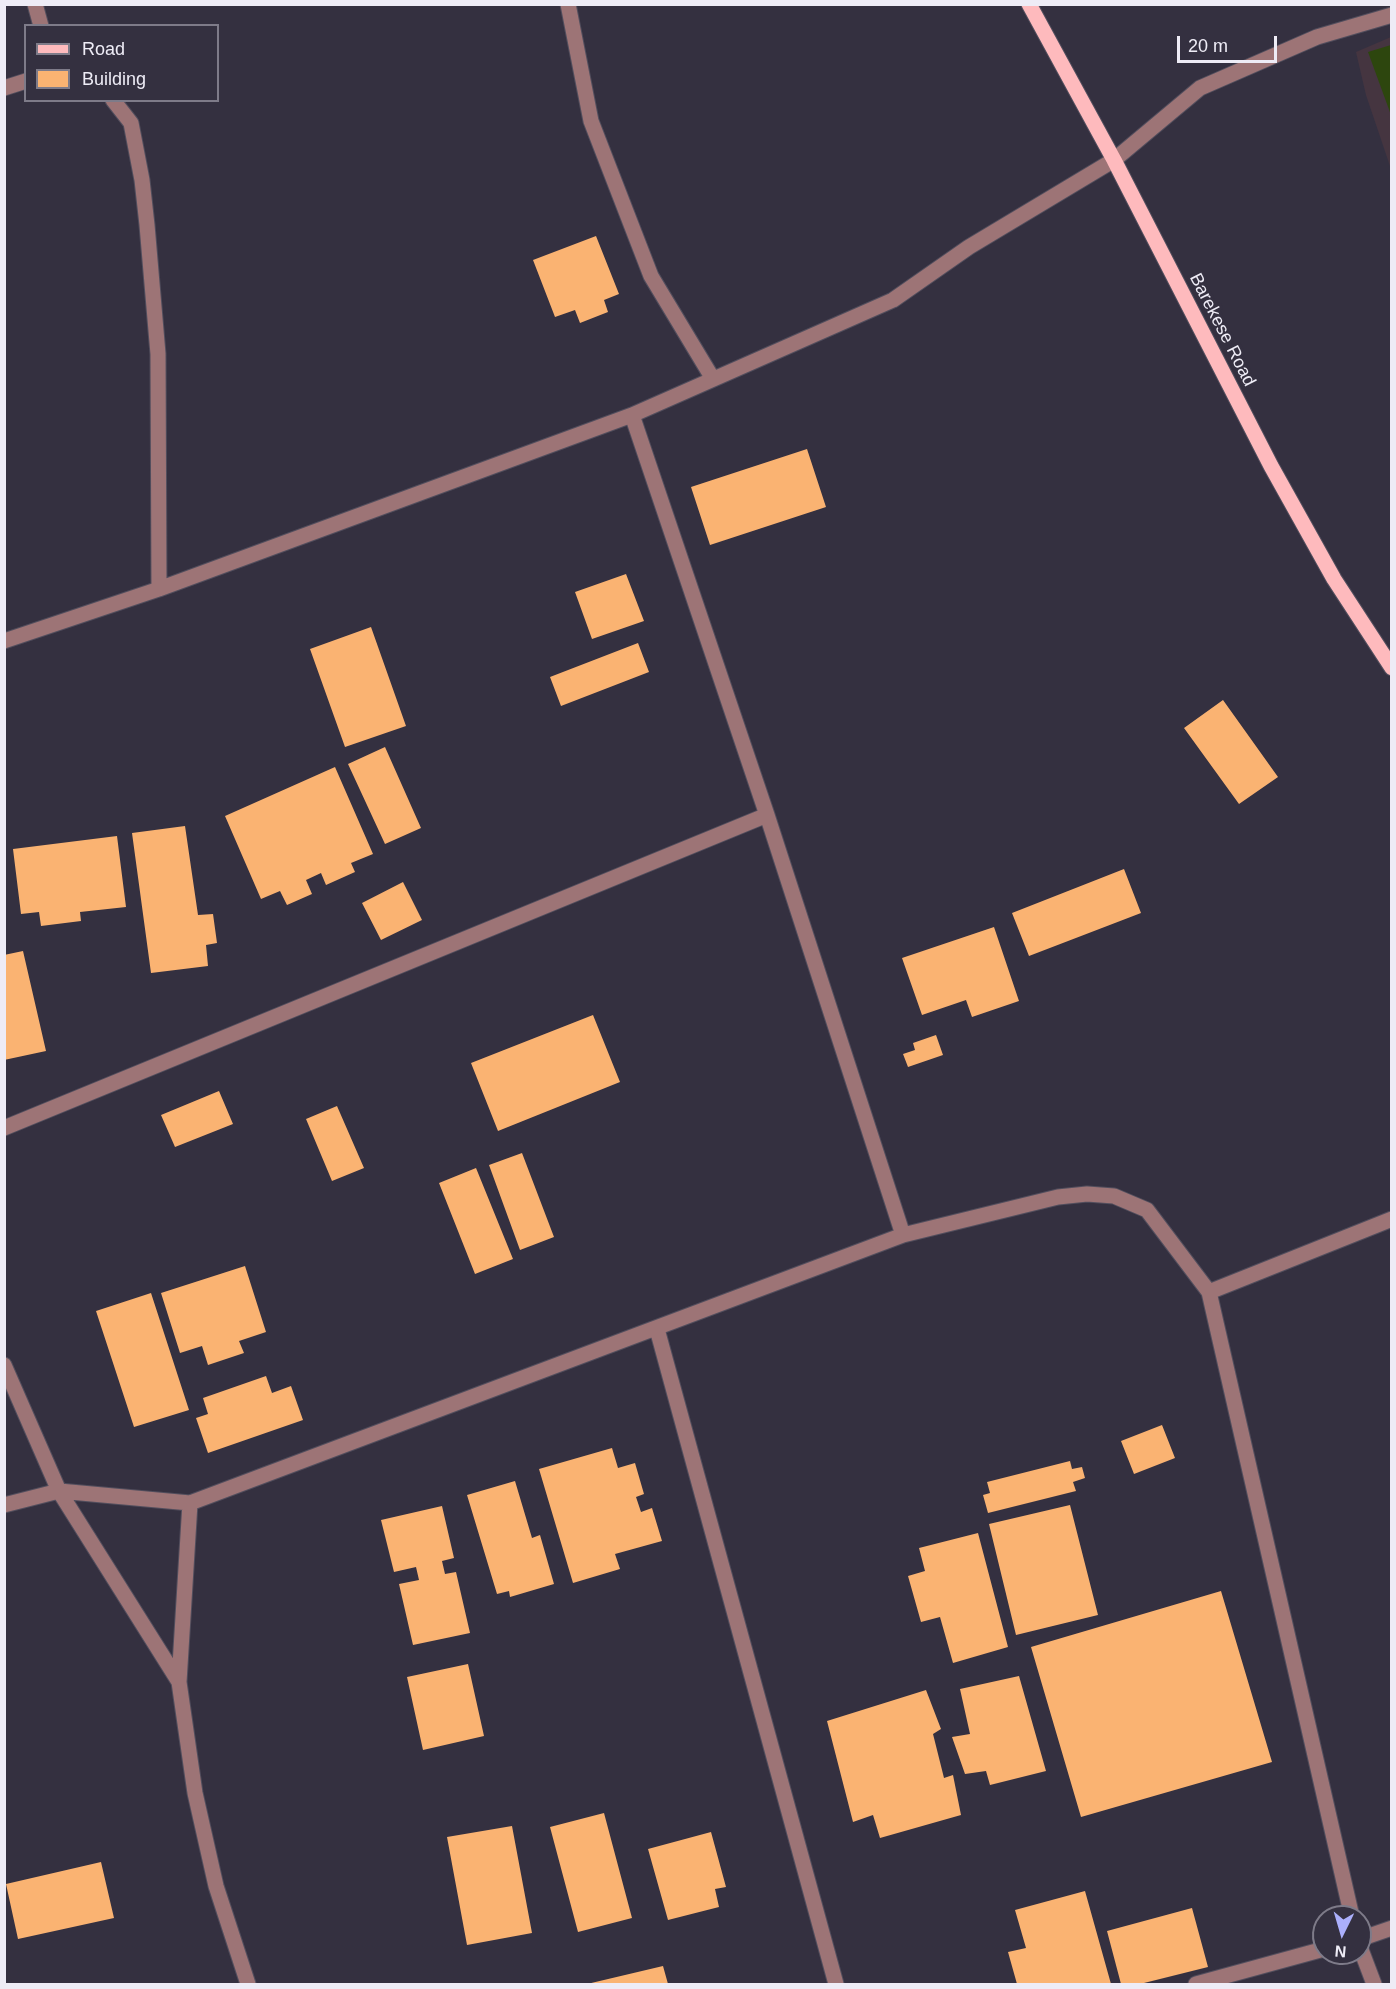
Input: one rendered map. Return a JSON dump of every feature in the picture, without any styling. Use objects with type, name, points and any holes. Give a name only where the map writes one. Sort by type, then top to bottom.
[{"type":"main road","name":"Barekese Road","points":[[1029,4],[1114,160],[1271,466],[1334,579],[1392,668]]},
{"type":"street","points":[[35,4],[40,24]]},
{"type":"street","points":[[568,4],[591,121],[651,276],[712,379]]},
{"type":"street","points":[[4,641],[159,589],[632,415],[893,300],[969,247],[1114,160],[1200,88],[1317,37],[1392,15]]},
{"type":"street","points":[[4,88],[24,82]]},
{"type":"street","points":[[115,102],[131,123],[142,180],[147,225],[158,354],[159,589]]},
{"type":"street","points":[[632,415],[767,815],[903,1235]]},
{"type":"street","points":[[4,1128],[767,815]]},
{"type":"street","points":[[4,1505],[59,1491],[190,1503],[903,1235],[1058,1197],[1087,1194],[1113,1196],[1147,1210],[1209,1292],[1349,1905]]},
{"type":"street","points":[[1209,1292],[1392,1219]]},
{"type":"street","points":[[657,1329],[836,1984]]},
{"type":"street","points":[[4,1365],[59,1491],[179,1682]]},
{"type":"street","points":[[190,1503],[179,1682],[195,1793],[216,1886],[248,1984]]},
{"type":"street","points":[[1372,1935],[1392,1928]]},
{"type":"street","points":[[1196,1984],[1312,1952]]},
{"type":"street","points":[[1367,1965],[1374,1984]]},
{"type":"shaded area","points":[[1391,37],[1391,169],[1366,95],[1356,52]]},
{"type":"green space","points":[[1392,45],[1391,115],[1368,52]]},
{"type":"building","points":[[596,236],[619,294],[604,300],[608,312],[580,323],[575,310],[555,317],[533,260]]},
{"type":"building","points":[[807,449],[826,507],[710,545],[691,487]]},
{"type":"building","points":[[626,574],[644,621],[592,639],[575,592]]},
{"type":"building","points":[[371,627],[406,726],[345,747],[310,649]]},
{"type":"building","points":[[638,643],[649,672],[561,706],[550,677]]},
{"type":"building","points":[[1223,700],[1278,777],[1239,804],[1184,728]]},
{"type":"building","points":[[385,747],[421,828],[385,844],[348,764]]},
{"type":"building","points":[[335,767],[373,854],[351,863],[355,872],[326,885],[321,873],[306,880],[312,894],[287,905],[280,891],[261,899],[225,816]]},
{"type":"building","points":[[185,826],[198,915],[213,914],[217,943],[206,945],[208,966],[151,973],[132,833]]},
{"type":"building","points":[[117,836],[126,907],[80,912],[81,921],[41,926],[39,912],[21,914],[13,849]]},
{"type":"building","points":[[1124,869],[1141,913],[1029,956],[1012,913]]},
{"type":"building","points":[[403,882],[422,920],[381,940],[362,903]]},
{"type":"building","points":[[994,927],[1019,1001],[972,1017],[966,1000],[922,1015],[902,958]]},
{"type":"building","points":[[23,951],[46,1051],[4,1060],[4,955]]},
{"type":"building","points":[[593,1015],[620,1082],[498,1131],[471,1063]]},
{"type":"building","points":[[936,1035],[943,1055],[908,1067],[903,1054],[915,1050],[913,1043]]},
{"type":"building","points":[[219,1091],[233,1124],[175,1147],[161,1115]]},
{"type":"building","points":[[337,1106],[364,1168],[332,1181],[306,1119]]},
{"type":"building","points":[[522,1153],[554,1237],[520,1250],[489,1165]]},
{"type":"building","points":[[476,1168],[513,1259],[475,1274],[439,1183]]},
{"type":"building","points":[[245,1266],[266,1332],[239,1341],[244,1353],[208,1365],[202,1346],[180,1353],[161,1293]]},
{"type":"building","points":[[151,1293],[189,1410],[134,1427],[96,1311]]},
{"type":"building","points":[[266,1376],[272,1393],[291,1386],[303,1420],[208,1453],[196,1418],[208,1414],[203,1398]]},
{"type":"building","points":[[1162,1425],[1175,1458],[1134,1474],[1121,1441]]},
{"type":"building","points":[[612,1448],[618,1468],[635,1463],[644,1494],[636,1497],[641,1512],[652,1508],[662,1541],[615,1554],[620,1569],[573,1583],[539,1469]]},
{"type":"building","points":[[1070,1461],[1072,1469],[1082,1467],[1085,1478],[1073,1482],[1076,1491],[988,1513],[983,1495],[990,1493],[987,1482]]},
{"type":"building","points":[[515,1481],[532,1538],[540,1535],[554,1584],[510,1597],[509,1591],[497,1594],[467,1495]]},
{"type":"building","points":[[1070,1505],[1098,1615],[1016,1635],[989,1524]]},
{"type":"building","points":[[442,1506],[454,1558],[442,1561],[445,1574],[456,1572],[470,1633],[413,1645],[399,1584],[419,1580],[416,1567],[394,1572],[381,1520]]},
{"type":"building","points":[[978,1533],[1008,1647],[953,1663],[940,1617],[921,1622],[908,1576],[925,1571],[919,1548]]},
{"type":"building","points":[[1221,1591],[1272,1762],[1081,1817],[1031,1647]]},
{"type":"building","points":[[468,1664],[484,1736],[423,1750],[407,1677]]},
{"type":"building","points":[[1019,1676],[1046,1771],[990,1785],[986,1771],[965,1774],[952,1737],[970,1734],[960,1689]]},
{"type":"building","points":[[926,1690],[941,1729],[933,1734],[944,1778],[953,1775],[961,1815],[880,1838],[873,1815],[853,1822],[827,1721]]},
{"type":"building","points":[[604,1813],[632,1918],[578,1932],[550,1827]]},
{"type":"building","points":[[512,1826],[532,1933],[467,1945],[447,1837]]},
{"type":"building","points":[[711,1832],[726,1887],[715,1889],[719,1907],[668,1920],[648,1849]]},
{"type":"building","points":[[101,1862],[114,1918],[18,1939],[6,1884]]},
{"type":"building","points":[[1085,1891],[1111,1984],[1017,1984],[1008,1952],[1026,1948],[1015,1910]]},
{"type":"building","points":[[1192,1908],[1208,1967],[1140,1984],[1121,1984],[1107,1931]]},
{"type":"building","points":[[663,1966],[668,1984],[587,1984]]}]
